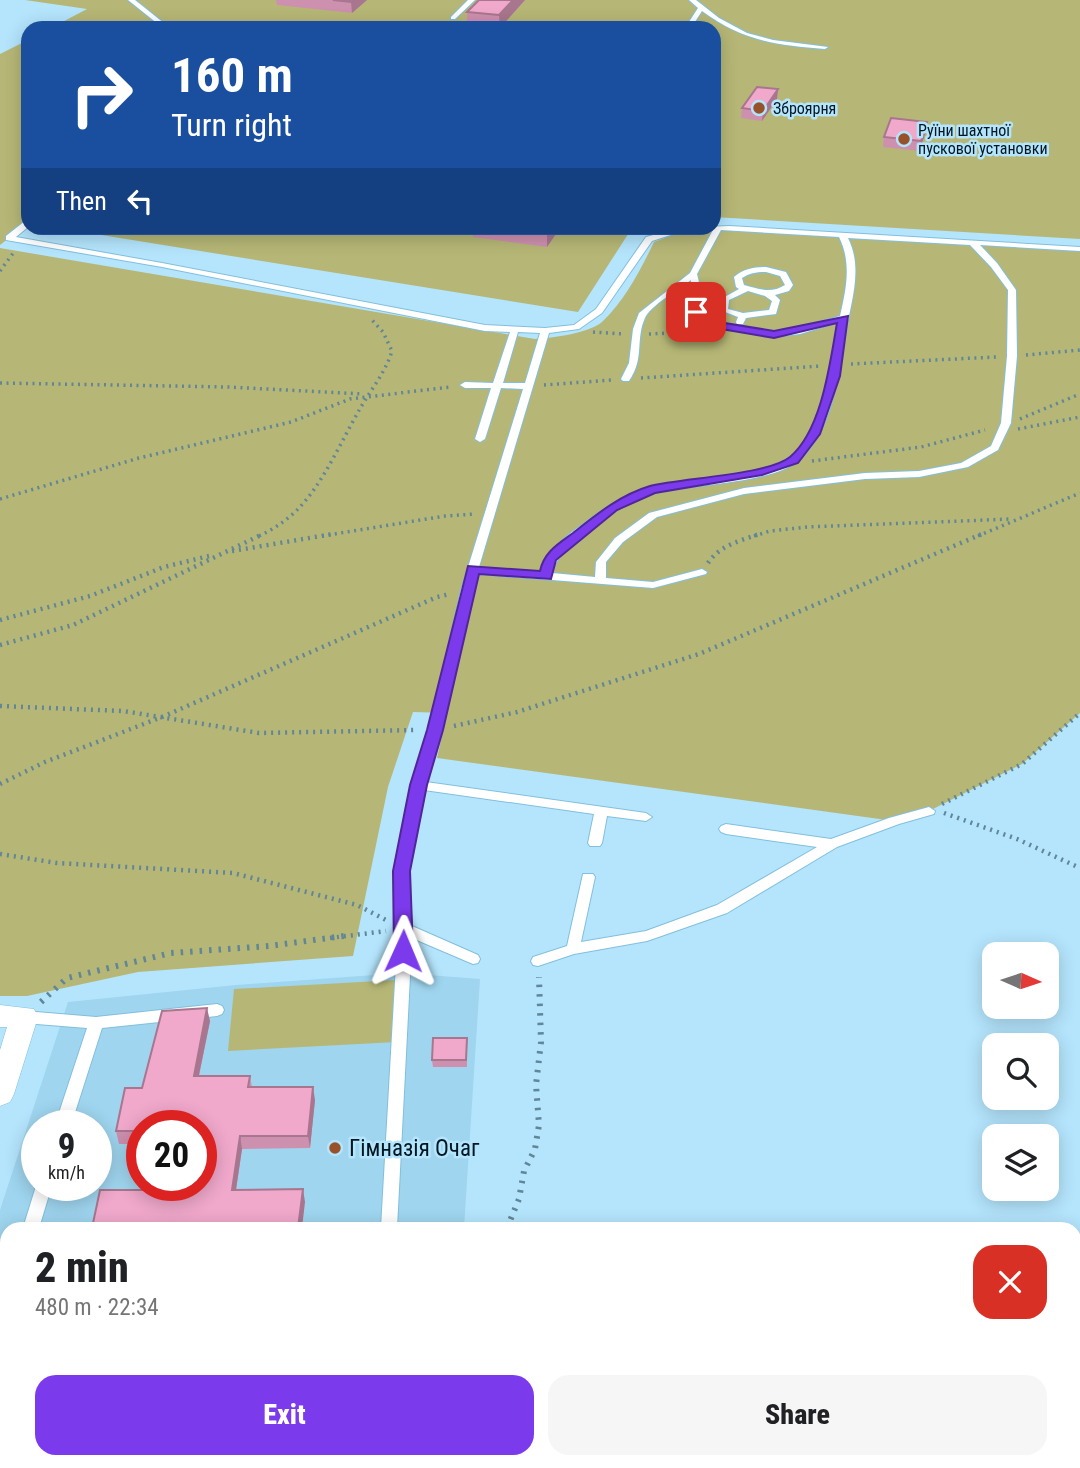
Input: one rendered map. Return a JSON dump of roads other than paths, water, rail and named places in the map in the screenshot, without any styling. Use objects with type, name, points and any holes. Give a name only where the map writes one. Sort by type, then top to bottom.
[{"type":"street","points":[[0,1094],[12,1016]]},
{"type":"lane","points":[[131,0],[158,21]]},
{"type":"lane","points":[[453,18],[472,0]]},
{"type":"lane","points":[[692,0],[719,21]]},
{"type":"lane","points":[[693,21],[701,8]]},
{"type":"lane","points":[[721,23],[741,34],[767,42],[825,47]]},
{"type":"lane","points":[[721,228],[1080,249]]},
{"type":"lane","points":[[21,229],[9,238],[485,328],[545,331],[576,327],[599,311],[649,239],[662,235]]},
{"type":"lane","points":[[546,576],[549,558],[612,508],[652,490],[762,471],[793,460],[814,434],[835,365],[852,264],[849,246],[842,234]]},
{"type":"lane","points":[[626,379],[634,371],[637,321],[643,313],[693,274],[714,235]]},
{"type":"lane","points":[[600,580],[601,562],[619,540],[653,515],[744,491],[865,476],[919,474],[964,465],[995,448],[1005,427],[1012,356],[1013,290],[972,242]]},
{"type":"lane","points":[[746,289],[724,299],[724,310],[743,316],[773,312],[776,300],[768,294],[746,289],[737,281],[743,272],[766,270],[783,274],[789,285],[786,289],[768,294]]},
{"type":"lane","points":[[693,274],[698,286],[696,312],[702,323],[774,334],[800,331],[844,318]]},
{"type":"lane","points":[[737,330],[743,316]]},
{"type":"lane","points":[[480,439],[515,329]]},
{"type":"lane","points":[[389,1222],[405,929],[401,871],[419,785],[435,730],[467,590],[545,331]]},
{"type":"lane","points":[[465,385],[529,386]]},
{"type":"lane","points":[[473,569],[653,585],[702,572]]},
{"type":"lane","points":[[419,785],[646,817]]},
{"type":"lane","points":[[595,844],[601,811]]},
{"type":"lane","points":[[538,961],[573,948],[648,936],[722,909],[832,844],[929,811]]},
{"type":"lane","points":[[726,829],[832,844]]},
{"type":"lane","points":[[573,948],[588,877]]},
{"type":"lane","points":[[405,929],[473,959]]},
{"type":"lane","points":[[12,1016],[96,1023],[217,1010]]},
{"type":"lane","points":[[68,1110],[96,1023]]},
{"type":"lane","points":[[33,1222],[39,1201]]},
{"type":"place","name":"Зброярня","points":[[759,108]]},
{"type":"place","name":"Руїни шахтної пускової установки","points":[[904,139]]},
{"type":"place","name":"Гімназія Очаг","points":[[335,1148]]}]
